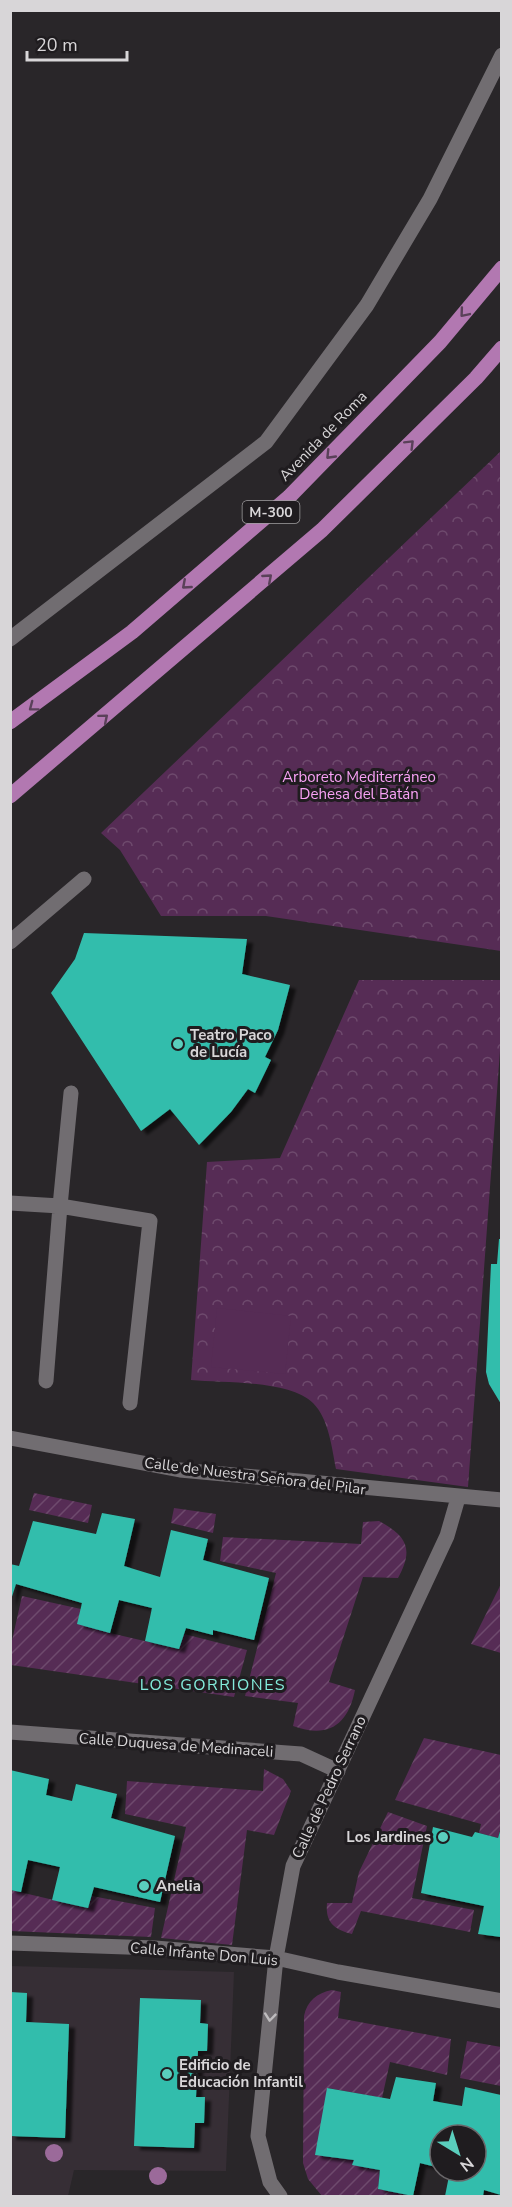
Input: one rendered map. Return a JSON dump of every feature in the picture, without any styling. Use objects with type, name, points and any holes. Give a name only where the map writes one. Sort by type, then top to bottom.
[{"type":"main road","name":"Avenida de Roma","points":[[10,722],[132,632],[289,497],[440,342],[501,268]]},
{"type":"main road","name":"M-300","points":[[10,796],[322,530],[476,378],[501,348]]},
{"type":"street","points":[[10,639],[266,442],[367,305],[430,199],[501,55]]},
{"type":"street","points":[[10,942],[84,879]]},
{"type":"street","points":[[46,1381],[71,1093]]},
{"type":"street","points":[[10,1203],[60,1206],[150,1221],[130,1402]]},
{"type":"street","name":"Calle de Nuestra Señora del Pilar","points":[[10,1438],[180,1470],[458,1498],[501,1500]]},
{"type":"street","name":"Calle de Pedro Serrano","points":[[280,2196],[270,2182],[258,2136],[276,1958],[293,1866],[447,1536],[458,1498]]},
{"type":"street","name":"Calle Duquesa de Medinaceli","points":[[10,1732],[301,1754],[338,1771]]},
{"type":"street","name":"Calle Infante Don Luis","points":[[10,1943],[155,1948],[276,1958],[338,1972],[501,2001]]},
{"type":"shaded area","points":[[11,1966],[234,1972],[226,2171],[74,2170],[68,2196],[11,2196]]},
{"type":"green space","name":"Arboreto Mediterráneo Dehesa del Batán","points":[[501,451],[501,951],[266,916],[161,916],[120,850],[101,833]]},
{"type":"green space","points":[[359,980],[501,980],[501,1037],[468,1487],[336,1469],[323,1417],[313,1403],[302,1396],[273,1386],[191,1380],[207,1162],[280,1158]]},
{"type":"green space","points":[[217,1308],[291,1316],[285,1374],[211,1367]]},
{"type":"green space","points":[[34,1493],[92,1505],[88,1523],[29,1510]]},
{"type":"green space","points":[[174,1508],[216,1514],[213,1533],[171,1523]]},
{"type":"green space","points":[[379,1521],[402,1538],[405,1544],[406,1559],[398,1578],[363,1577],[329,1682],[355,1690],[352,1702],[342,1720],[326,1730],[305,1730],[293,1726],[298,1703],[245,1696],[276,1573],[220,1561],[223,1537],[361,1544],[363,1522]]},
{"type":"green space","points":[[501,1584],[502,1653],[471,1644]]},
{"type":"green space","points":[[22,1596],[81,1609],[110,1633],[179,1649],[184,1634],[247,1650],[234,1697],[11,1665],[11,1645]]},
{"type":"green space","points":[[424,1738],[501,1755],[502,1823],[498,1838],[479,1833],[481,1824],[395,1800]]},
{"type":"green space","points":[[264,1769],[283,1779],[291,1791],[274,1835],[247,1830],[232,1945],[161,1938],[186,1827],[125,1814],[127,1781],[263,1791]]},
{"type":"green space","points":[[388,1812],[427,1826],[412,1898],[474,1910],[470,1932],[361,1911],[352,1934],[332,1924],[328,1916],[327,1903],[352,1903],[359,1872]]},
{"type":"green space","points":[[11,1890],[88,1908],[92,1896],[155,1908],[151,1937],[11,1931]]},
{"type":"green space","points":[[332,1990],[341,1992],[338,2018],[451,2039],[447,2075],[390,2062],[382,2098],[328,2088],[316,2154],[354,2160],[353,2164],[380,2170],[378,2189],[413,2196],[322,2196],[308,2179],[303,2163],[304,2016],[313,1998]]},
{"type":"green space","points":[[467,2041],[501,2047],[501,2086],[460,2078]]},
{"type":"building","name":"Teatro Paco de Lucía","points":[[84,933],[247,939],[242,974],[290,985],[278,1030],[265,1057],[271,1060],[255,1093],[248,1089],[231,1112],[199,1145],[170,1109],[141,1131],[51,993],[75,959]]},
{"type":"building","points":[[499,1239],[501,1239],[501,1404],[489,1384],[486,1372],[491,1264],[497,1264]]},
{"type":"building","points":[[102,1513],[135,1519],[124,1566],[160,1577],[171,1530],[208,1539],[203,1560],[269,1578],[254,1640],[213,1630],[213,1635],[186,1628],[179,1649],[145,1641],[152,1608],[119,1600],[110,1633],[77,1624],[82,1603],[16,1584],[10,1603],[10,1564],[19,1566],[33,1521],[96,1534]]},
{"type":"building","points":[[10,1770],[49,1779],[46,1795],[72,1801],[76,1784],[117,1794],[111,1818],[175,1836],[160,1902],[94,1887],[88,1908],[52,1900],[60,1867],[28,1860],[21,1892],[10,1890]]},
{"type":"building","points":[[433,1827],[472,1837],[475,1832],[498,1838],[501,1828],[501,1937],[478,1934],[484,1906],[421,1893]]},
{"type":"building","points":[[10,1992],[27,1993],[26,2022],[69,2024],[65,2138],[10,2136]]},
{"type":"building","name":"Edificio de Educación Infantil","points":[[140,1998],[201,2000],[200,2023],[208,2024],[207,2051],[198,2051],[196,2097],[205,2097],[204,2123],[195,2123],[194,2148],[134,2146]]},
{"type":"building","points":[[396,2077],[436,2083],[433,2101],[462,2106],[465,2087],[501,2095],[501,2195],[484,2190],[483,2196],[445,2196],[448,2183],[488,2183],[488,2123],[428,2123],[428,2165],[420,2163],[413,2196],[378,2189],[380,2170],[352,2165],[354,2160],[315,2155],[327,2088],[390,2099]]},
{"type":"place","name":"Teatro Paco de Lucía","points":[[178,1044]]},
{"type":"place","name":"Los Jardines","points":[[443,1837]]},
{"type":"place","name":"Anelia","points":[[144,1886]]},
{"type":"place","name":"Edificio de Educación Infantil","points":[[167,2074]]},
{"type":"district","name":"LOS GORRIONES","points":[[213,1685]]}]
